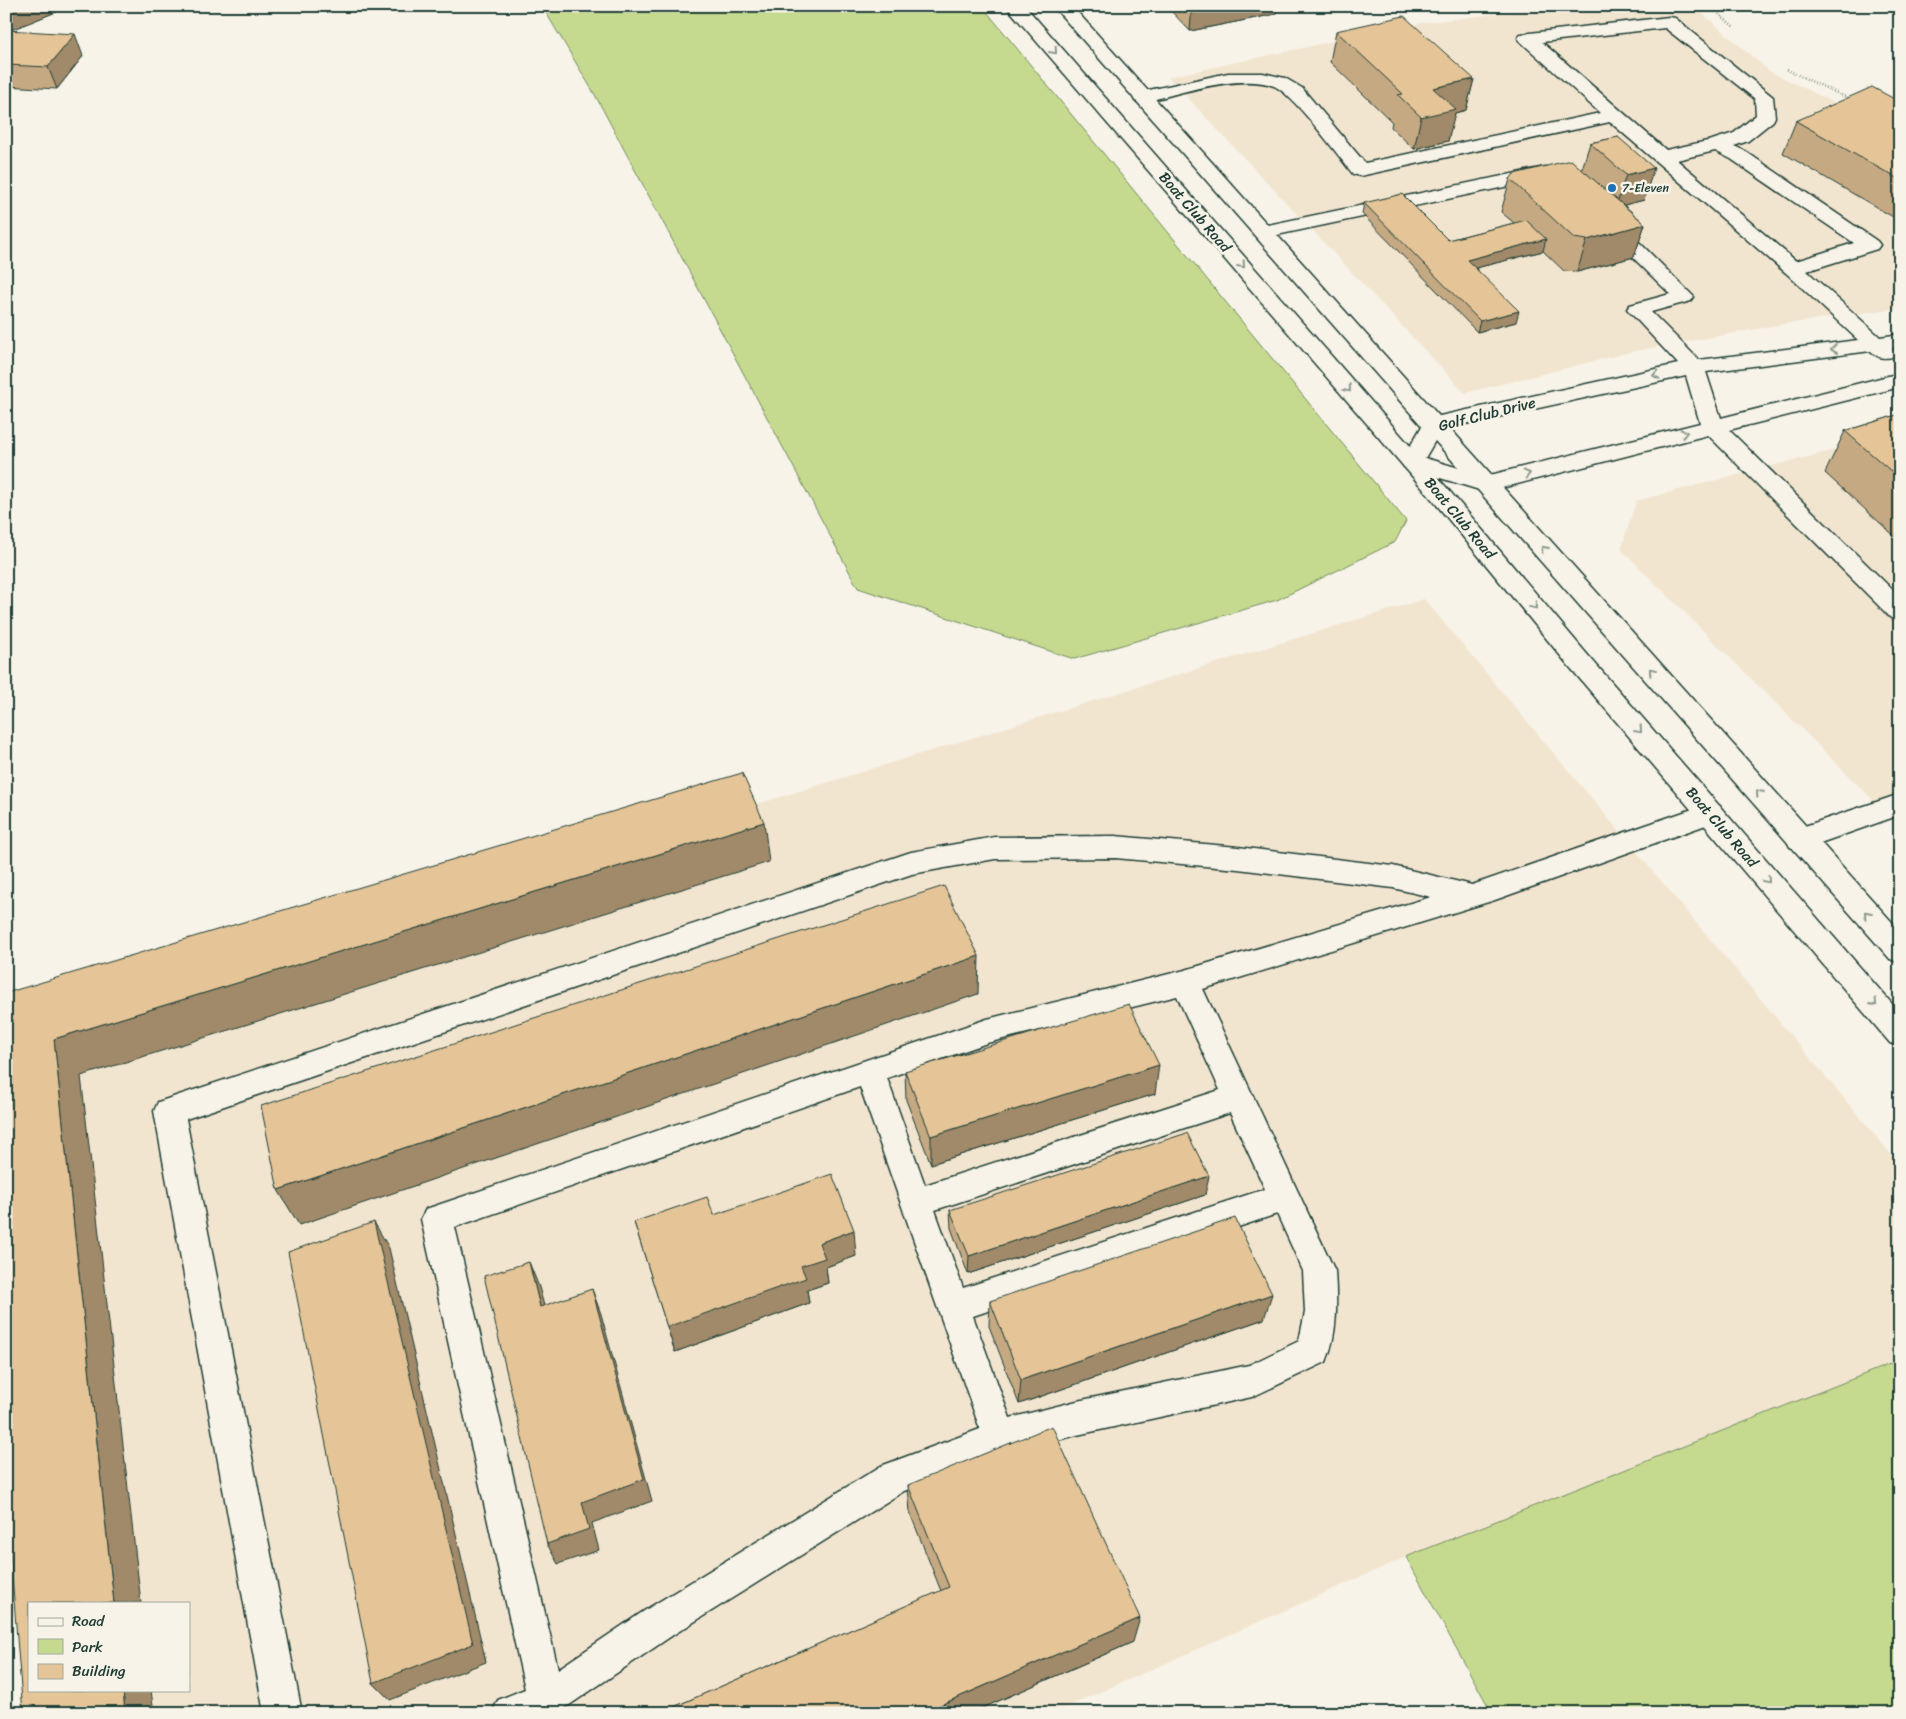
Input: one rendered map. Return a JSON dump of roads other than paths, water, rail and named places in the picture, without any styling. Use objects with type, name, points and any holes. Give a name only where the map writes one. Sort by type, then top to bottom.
[{"type":"main road","name":"Boat Club Road","points":[[1016,6],[1412,462],[1900,1034]]},
{"type":"main road","points":[[1062,6],[1900,951]]},
{"type":"main road","points":[[1662,157],[1717,145],[1741,137],[1766,117],[1764,98],[1669,22],[1527,38],[1614,116],[1793,269],[1900,367]]},
{"type":"main road","points":[[1142,96],[1236,77],[1264,78],[1281,83],[1295,92],[1360,170],[1383,193]]},
{"type":"main road","points":[[1360,170],[1614,116]]},
{"type":"main road","points":[[1717,145],[1738,155],[1870,245],[1793,269]]},
{"type":"main road","points":[[1263,232],[1383,193],[1555,171],[1562,177]]},
{"type":"main road","points":[[1596,211],[1684,297],[1638,309],[1694,367],[1712,426],[1900,612]]},
{"type":"main road","name":"Golf Club Drive","points":[[1412,462],[1434,424],[1694,367],[1900,340]]},
{"type":"main road","points":[[1412,462],[1486,484],[1900,380]]},
{"type":"main road","points":[[1800,839],[1900,804]]},
{"type":"main road","points":[[546,1699],[437,1219],[987,1031],[1185,982],[1473,896],[1710,813]]},
{"type":"main road","points":[[283,1713],[169,1110],[911,863],[995,848],[1115,847],[1228,857],[1393,877],[1473,896]]},
{"type":"main road","points":[[511,1713],[546,1699],[660,1622],[893,1478],[1000,1438],[1077,1418],[1252,1380],[1314,1351],[1321,1312],[1318,1271],[1185,982]]},
{"type":"main road","points":[[869,1071],[1000,1438]]},
{"type":"main road","points":[[916,1202],[1238,1097]]},
{"type":"main road","points":[[953,1307],[1284,1197]]},
{"type":"place","name":"7-Eleven","points":[[1612,188]]}]
